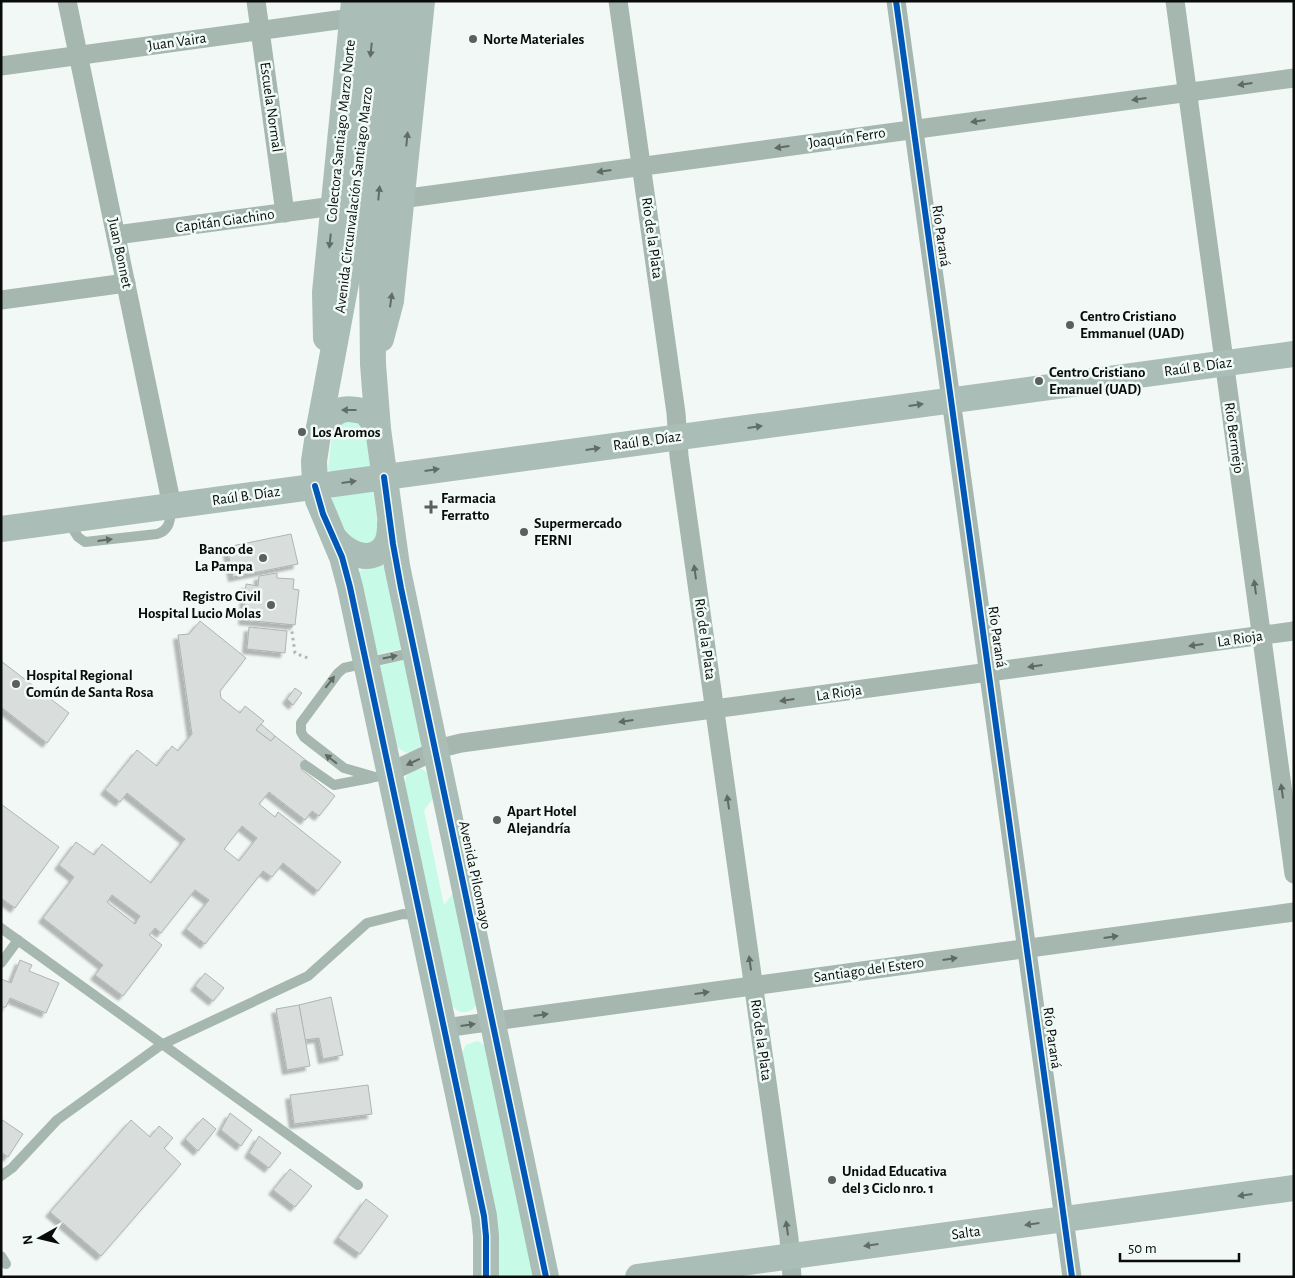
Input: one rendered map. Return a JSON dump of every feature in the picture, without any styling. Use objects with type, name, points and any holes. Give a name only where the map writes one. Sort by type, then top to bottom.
[{"type":"main road","name":"Avenida Circunvalación Santiago Marzo","points":[[315,486],[314,461],[319,428],[349,264],[375,1]]},
{"type":"main road","name":"Avenida Circunvalación Santiago Marzo","points":[[384,477],[373,364],[373,259],[398,1]]},
{"type":"main road","points":[[373,364],[389,314],[391,301],[422,1]]},
{"type":"main road","name":"Colectora Santiago Marzo Norte","points":[[328,381],[325,299],[353,10]]},
{"type":"main road","name":"Raúl B. Díaz","points":[[1,529],[1294,354]]},
{"type":"main road","points":[[319,428],[338,410],[352,408],[366,412],[378,429]]},
{"type":"main road","name":"Avenida Pilcomayo","points":[[384,477],[390,524],[415,652],[546,1277]]},
{"type":"main road","points":[[315,486],[323,514],[335,539],[348,575],[366,662],[382,775],[420,915],[484,1216],[486,1277]]},
{"type":"main road","points":[[335,539],[354,555],[362,557],[373,555],[386,544],[390,524]]},
{"type":"main road","name":"Salta","points":[[638,1277],[791,1266],[1064,1219],[1294,1188]]},
{"type":"street","name":"Juan Bonnet","points":[[68,1],[172,506]]},
{"type":"street","name":"Escuela Normal","points":[[256,1],[285,213]]},
{"type":"street","name":"Río de la Plata","points":[[618,1],[676,413],[679,456],[791,1266]]},
{"type":"street","name":"Río Paraná","points":[[896,1],[1072,1277]]},
{"type":"street","name":"Río Bermejo","points":[[1175,1],[1294,874]]},
{"type":"street","name":"Juan Vaira","points":[[1,66],[260,30],[353,10]]},
{"type":"street","name":"Joaquín Ferro","points":[[401,199],[1294,78]]},
{"type":"street","name":"Capitán Giachino","points":[[116,235],[334,206]]},
{"type":"street","points":[[1,300],[126,283]]},
{"type":"street","name":"La Rioja","points":[[382,775],[436,751],[461,744],[1294,631]]},
{"type":"street","name":"Santiago del Estero","points":[[444,1028],[1294,912]]},
{"type":"lane","points":[[382,775],[351,771],[340,766],[304,737],[300,726],[304,717],[338,672],[344,668],[415,652]]},
{"type":"lane","points":[[304,765],[334,785],[382,775]]},
{"type":"lane","points":[[1,1176],[12,1168],[57,1120],[161,1045],[308,976],[367,923],[404,914],[420,915]]},
{"type":"lane","points":[[1,928],[358,1185]]},
{"type":"lane","points":[[1,963],[18,940]]},
{"type":"path","points":[[291,624],[296,653],[310,659]]},
{"type":"green space","points":[[337,420],[364,423],[370,465],[368,467],[330,472],[328,469],[333,427]]},
{"type":"green space","points":[[373,491],[379,531],[371,543],[363,545],[348,536],[331,501],[334,496]]},
{"type":"green space","points":[[384,565],[401,649],[380,654],[377,653],[359,573],[362,569]]},
{"type":"green space","points":[[405,660],[422,743],[417,750],[411,753],[407,753],[397,746],[379,667],[381,664]]},
{"type":"green space","points":[[417,768],[428,773],[435,796],[424,810],[444,905],[455,891],[476,1006],[467,1012],[461,1012],[452,1005],[405,784],[408,774]]},
{"type":"green space","points":[[477,1041],[485,1045],[536,1277],[496,1277],[462,1053],[466,1045]]},
{"type":"building","name":"Banco de La Pampa","points":[[291,534],[298,564],[233,577],[227,547]]},
{"type":"building","name":"Registro Civil Hospital Lucio Molas","points":[[277,573],[277,578],[294,579],[293,589],[299,590],[295,625],[243,620],[246,584],[258,586],[259,576]]},
{"type":"building","points":[[200,621],[246,658],[220,691],[221,698],[240,713],[245,706],[264,721],[256,730],[271,741],[275,736],[307,761],[301,769],[335,796],[319,816],[312,811],[305,820],[269,792],[259,804],[275,817],[278,812],[341,862],[318,891],[283,863],[272,877],[263,871],[205,944],[186,929],[209,900],[195,890],[161,933],[155,928],[149,935],[162,945],[123,996],[95,975],[103,965],[43,918],[74,877],[59,865],[76,842],[94,855],[102,844],[151,883],[185,839],[127,793],[120,802],[105,790],[137,750],[157,766],[172,746],[178,751],[192,734],[178,635],[189,634]],"holes":[[[242,826],[257,838],[239,861],[224,849]],[[112,895],[140,916],[135,924],[107,902]]]},
{"type":"building","points":[[249,627],[287,631],[285,653],[247,649]]},
{"type":"building","name":"Hospital Regional Común de Santa Rosa","points":[[1,661],[69,713],[47,743],[1,707]]},
{"type":"building","points":[[295,688],[302,693],[293,705],[287,699]]},
{"type":"building","points":[[261,724],[275,736],[271,741],[256,730]]},
{"type":"building","points":[[1,804],[59,847],[15,908],[1,898]]},
{"type":"building","points":[[20,960],[32,965],[29,971],[59,983],[46,1013],[10,998],[6,1007],[1,1007],[1,979],[11,983]]},
{"type":"building","points":[[205,973],[224,988],[213,1001],[195,986]]},
{"type":"building","points":[[331,997],[343,1055],[323,1059],[319,1038],[305,1040],[299,1005]]},
{"type":"building","points":[[299,1005],[310,1066],[287,1070],[276,1009]]},
{"type":"building","points":[[368,1085],[372,1114],[294,1124],[290,1095]]},
{"type":"building","points":[[230,1113],[252,1130],[241,1146],[221,1130]]},
{"type":"building","points":[[203,1118],[216,1129],[198,1151],[185,1139]]},
{"type":"building","points":[[1,1119],[23,1134],[8,1157],[1,1152]]},
{"type":"building","points":[[131,1120],[150,1137],[159,1126],[173,1138],[164,1148],[181,1164],[101,1256],[50,1212]]},
{"type":"building","points":[[259,1136],[281,1153],[269,1168],[249,1153]]},
{"type":"building","points":[[290,1169],[312,1186],[295,1207],[273,1190]]},
{"type":"building","points":[[366,1199],[388,1216],[360,1254],[338,1238]]},
{"type":"cycle path","points":[[896,1],[1072,1277]]},
{"type":"cycle path","points":[[384,477],[401,588],[546,1277]]},
{"type":"cycle path","points":[[315,486],[323,514],[342,557],[350,587],[484,1216],[486,1277]]},
{"type":"place","name":"Norte Materiales","points":[[473,39]]},
{"type":"place","name":"Centro Cristiano Emmanuel (UAD)","points":[[1070,325]]},
{"type":"place","name":"Centro Cristiano Emanuel (UAD)","points":[[1039,381]]},
{"type":"place","name":"Los Aromos","points":[[302,432]]},
{"type":"place","name":"Farmacia Ferratto","points":[[431,507]]},
{"type":"place","name":"Supermercado FERNI","points":[[524,532]]},
{"type":"place","name":"Banco de La Pampa","points":[[263,558]]},
{"type":"place","name":"Registro Civil Hospital Lucio Molas","points":[[271,605]]},
{"type":"place","name":"Hospital Regional Común de Santa Rosa","points":[[16,684]]},
{"type":"place","name":"Apart Hotel Alejandría","points":[[497,820]]},
{"type":"place","name":"Unidad Educativa del 3 Ciclo nro. 1","points":[[832,1180]]}]
